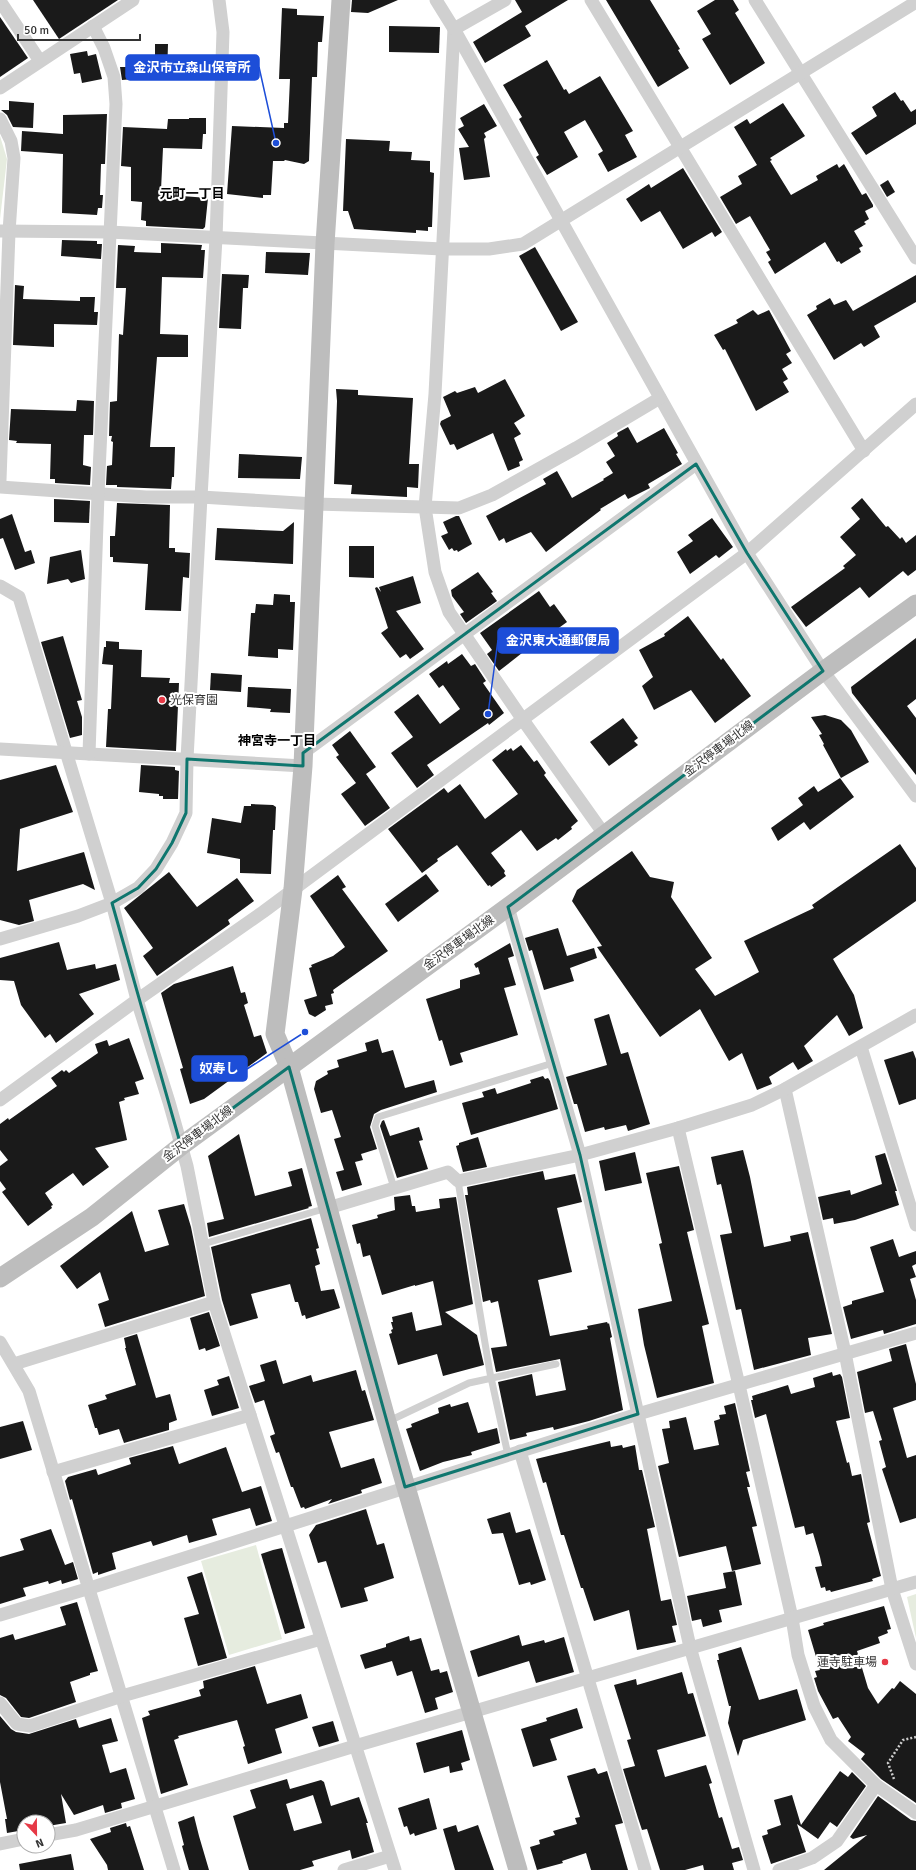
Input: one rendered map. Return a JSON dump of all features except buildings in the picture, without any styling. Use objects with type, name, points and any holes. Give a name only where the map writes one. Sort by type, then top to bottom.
[{"type":"street","points":[[0,88],[133,0]]},
{"type":"street","points":[[0,938],[78,916],[112,903],[138,888],[156,869],[172,843],[186,813],[187,759],[216,238],[224,32],[219,0]]},
{"type":"street","points":[[341,0],[325,244],[303,760],[293,889],[275,1034],[289,1067],[387,1422],[470,1712],[518,1870]]},
{"type":"street","points":[[436,0],[454,29],[560,222],[747,553],[823,671],[916,796]]},
{"type":"street","points":[[454,29],[506,0]]},
{"type":"street","points":[[591,0],[864,451]]},
{"type":"street","points":[[755,0],[916,258]]},
{"type":"street","points":[[0,2],[40,61]]},
{"type":"street","points":[[4,231],[109,232],[442,249],[489,249],[523,244],[916,2]]},
{"type":"street","points":[[89,754],[98,494],[116,104],[114,77],[104,48],[93,26]]},
{"type":"street","points":[[454,29],[435,394],[425,507],[434,572],[449,612],[604,834]]},
{"type":"street","points":[[0,120],[11,141],[14,158],[4,231],[0,480]]},
{"type":"street","points":[[0,487],[146,497],[201,497],[315,504],[459,508],[492,495],[576,448],[660,398]]},
{"type":"street","points":[[0,1100],[293,889],[747,553],[916,404]]},
{"type":"street","points":[[0,750],[187,759],[303,760],[464,635],[696,464]]},
{"type":"street","points":[[0,586],[19,597],[65,753],[112,903],[137,1000],[169,1102],[181,1146],[214,1302],[395,1870]]},
{"type":"street","name":"金沢停車場北線","points":[[0,1278],[92,1217],[181,1146],[508,907],[823,671],[916,604]]},
{"type":"street","points":[[508,907],[580,1155],[690,1647],[754,1870]]},
{"type":"street","points":[[328,1208],[448,1172],[458,1181],[580,1155],[678,1128],[752,1105],[785,1089],[916,1015]]},
{"type":"street","points":[[861,1047],[914,1209],[916,1225]]},
{"type":"street","points":[[785,1089],[845,1353],[892,1589],[916,1664]]},
{"type":"street","points":[[678,1128],[739,1384],[792,1618],[798,1655],[814,1706],[831,1740],[876,1785],[916,1813]]},
{"type":"street","points":[[14,1364],[214,1302]]},
{"type":"street","points":[[0,1615],[90,1588],[638,1414],[916,1333]]},
{"type":"street","points":[[0,1342],[29,1391],[90,1588],[174,1870]]},
{"type":"street","points":[[54,1472],[250,1415]]},
{"type":"street","points":[[514,1453],[588,1677],[645,1870]]},
{"type":"street","points":[[56,1834],[76,1830],[155,1807],[588,1677],[916,1582]]},
{"type":"street","points":[[0,1703],[17,1724],[30,1726],[122,1696],[321,1639]]},
{"type":"street","points":[[779,1870],[812,1858],[837,1841],[876,1785]]},
{"type":"street","points":[[0,1844],[16,1841]]},
{"type":"street","points":[[344,1870],[390,1856]]},
{"type":"lane","points":[[394,1188],[375,1126],[378,1117],[553,1063]]},
{"type":"lane","points":[[458,1181],[491,1377],[514,1453]]},
{"type":"lane","points":[[202,1244],[328,1208]]},
{"type":"lane","points":[[387,1422],[469,1382],[556,1364]]},
{"type":"path","points":[[899,1783],[894,1779],[888,1763],[903,1740],[916,1738]]},
{"type":"highlighted area","points":[[696,464],[747,553],[823,671],[508,907],[580,1155],[638,1414],[405,1487],[289,1067],[181,1146],[112,903],[138,888],[156,869],[172,843],[186,813],[187,759],[303,766],[303,753]]},
{"type":"shaded area","points":[[0,136],[7,159],[0,219]]},
{"type":"shaded area","points":[[256,1545],[282,1639],[229,1655],[201,1561]]},
{"type":"shaded area","points":[[916,1594],[916,1638],[907,1597]]},
{"type":"place","name":"金沢市立森山保育所","points":[[276,143]]},
{"type":"place","name":"光保育園","points":[[162,700]]},
{"type":"place","name":"金沢東大通郵便局","points":[[488,714]]},
{"type":"place","name":"奴寿し","points":[[305,1032]]},
{"type":"place","name":"蓮寺駐車場","points":[[885,1662]]},
{"type":"district","name":"元町一丁目","points":[[192,194]]},
{"type":"district","name":"神宮寺一丁目","points":[[277,741]]}]
